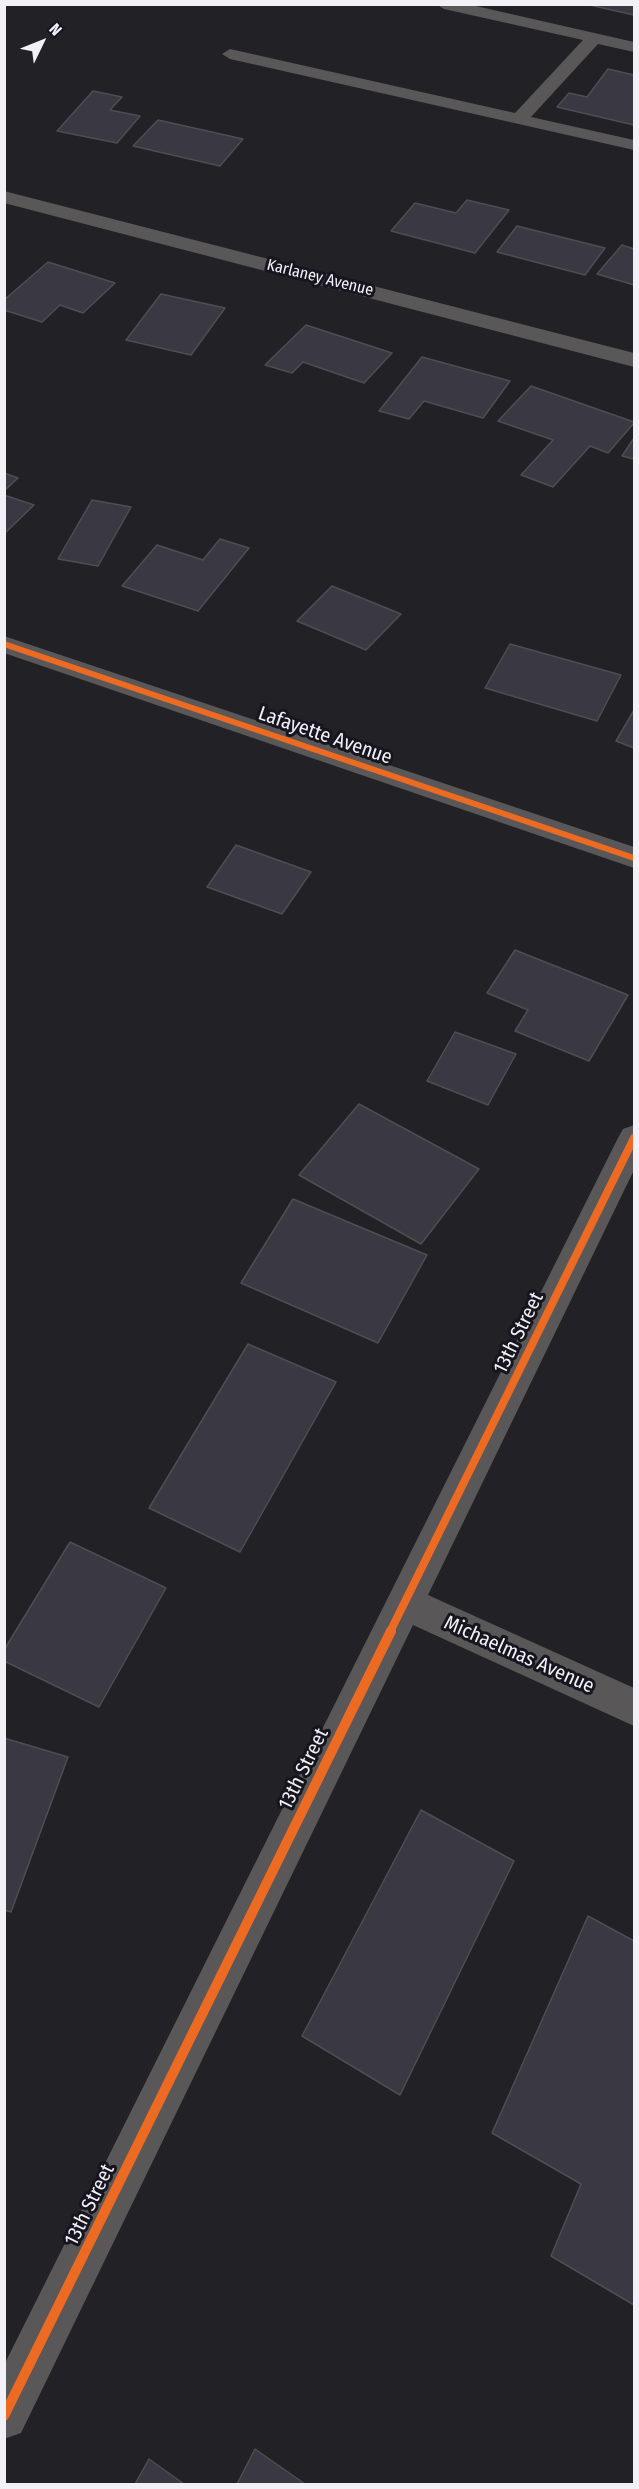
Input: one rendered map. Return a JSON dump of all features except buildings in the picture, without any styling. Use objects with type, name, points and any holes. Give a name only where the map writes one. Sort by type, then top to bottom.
[{"type":"street","name":"Karlaney Avenue","points":[[4,197],[634,360]]},
{"type":"street","name":"Lafayette Avenue","points":[[4,645],[634,858]]},
{"type":"street","name":"13th Street","points":[[4,2416],[634,1138]]},
{"type":"street","name":"Michaelmas Avenue","points":[[404,1603],[634,1707]]},
{"type":"lane","points":[[444,4],[634,47]]},
{"type":"lane","points":[[519,119],[594,38]]},
{"type":"lane","points":[[230,54],[634,146]]},
{"type":"cycle path","points":[[4,644],[634,858]]},
{"type":"cycle path","points":[[4,2416],[634,1138]]}]
